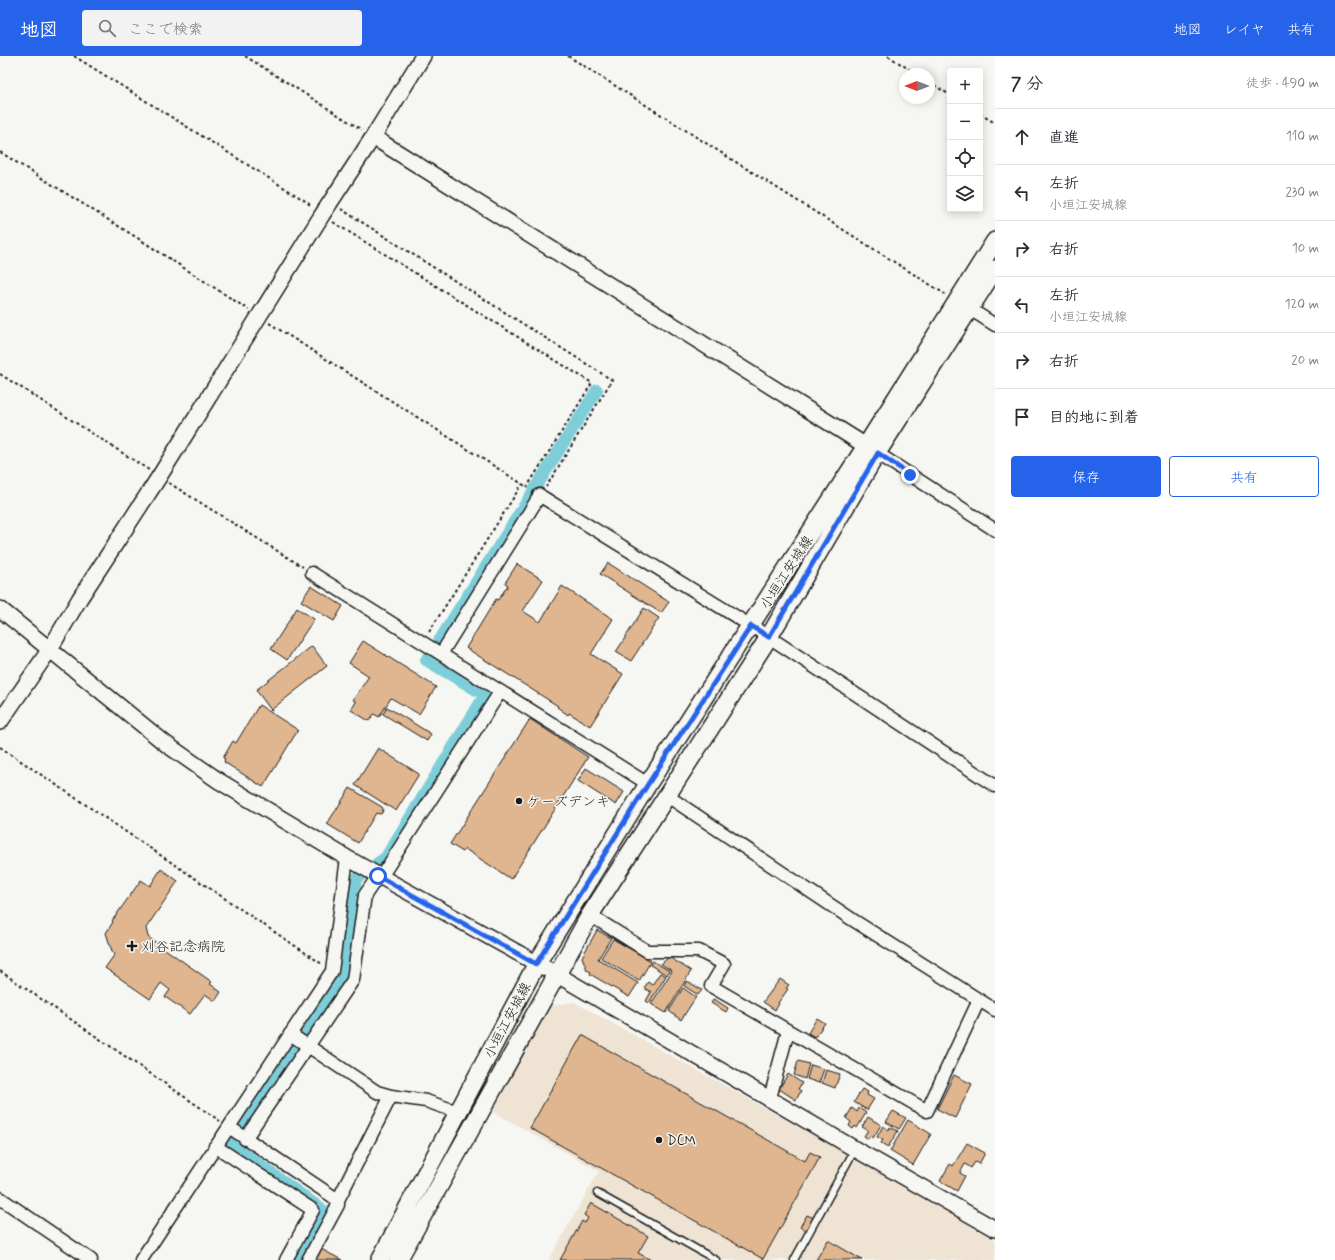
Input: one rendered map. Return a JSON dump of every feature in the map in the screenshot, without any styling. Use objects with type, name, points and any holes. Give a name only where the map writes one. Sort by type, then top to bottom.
[{"type":"main road","name":"小垣江安城線","points":[[964,306],[995,240]]},
{"type":"main road","name":"小垣江安城線","points":[[380,1260],[536,964],[648,784],[751,626],[872,450],[964,306],[995,269]]},
{"type":"main road","name":"小垣江安城線","points":[[398,1260],[590,915],[769,637],[872,450]]},
{"type":"street","points":[[0,722],[50,649],[80,598],[159,477],[330,202],[373,137],[423,56]]},
{"type":"street","points":[[373,137],[872,450],[995,530]]},
{"type":"street","points":[[964,306],[995,325]]},
{"type":"street","points":[[441,654],[540,495],[769,637],[995,786]]},
{"type":"street","points":[[312,573],[648,784]]},
{"type":"street","points":[[0,609],[166,744],[219,781],[348,859],[556,974],[995,1229]]},
{"type":"street","points":[[245,1139],[353,980],[365,895],[500,692]]},
{"type":"street","points":[[666,795],[853,920],[995,1010]]},
{"type":"street","points":[[141,1260],[332,971],[348,859]]},
{"type":"street","points":[[590,915],[648,951],[699,952],[724,964],[711,986],[927,1111],[978,1000]]},
{"type":"street","points":[[770,1098],[788,1031]]},
{"type":"street","points":[[290,1034],[377,1092],[391,1096],[426,1101],[458,1112]]},
{"type":"street","points":[[308,1260],[338,1205],[338,1200],[391,1096]]},
{"type":"street","points":[[228,1127],[338,1200]]},
{"type":"street","points":[[215,1146],[313,1210],[286,1260]]},
{"type":"street","points":[[0,1198],[90,1260]]},
{"type":"lane","points":[[794,1260],[855,1149]]},
{"type":"lane","points":[[597,1193],[716,1260]]},
{"type":"path","points":[[74,56],[307,202],[322,215],[592,383],[527,487]]},
{"type":"path","points":[[245,56],[373,137]]},
{"type":"path","points":[[568,56],[964,306]]},
{"type":"path","points":[[888,56],[907,68]]},
{"type":"path","points":[[935,86],[947,93]]},
{"type":"path","points":[[983,116],[995,123]]},
{"type":"path","points":[[330,202],[612,380],[540,495]]},
{"type":"path","points":[[423,642],[522,484]]},
{"type":"path","points":[[0,747],[332,971]]},
{"type":"path","points":[[0,971],[228,1127]]},
{"type":"shaded area","points":[[574,1002],[835,1147],[995,1240],[995,1260],[549,1260],[599,1171],[492,1111],[550,1006]]},
{"type":"building","points":[[608,563],[669,602],[661,613],[600,574]]},
{"type":"building","points":[[517,564],[543,580],[523,611],[540,622],[562,586],[613,619],[591,654],[623,674],[590,726],[569,713],[568,715],[557,707],[558,706],[466,648],[496,599],[498,600],[508,585],[505,583]]},
{"type":"building","points":[[311,586],[343,606],[334,621],[301,601]]},
{"type":"building","points":[[297,608],[314,619],[287,660],[271,649]]},
{"type":"building","points":[[644,608],[659,618],[631,661],[616,652]]},
{"type":"building","points":[[363,641],[436,687],[419,714],[391,698],[379,717],[374,714],[369,721],[351,710],[356,702],[353,700],[369,676],[349,663]]},
{"type":"building","points":[[312,646],[327,666],[271,710],[256,690]]},
{"type":"building","points":[[259,705],[298,730],[263,787],[224,762],[225,759],[223,758],[233,741],[236,743]]},
{"type":"building","points":[[387,707],[431,734],[427,741],[383,714]]},
{"type":"building","name":"ケーズデンキ","points":[[530,719],[588,757],[511,879],[465,849],[463,852],[450,844]]},
{"type":"building","points":[[378,748],[419,774],[396,811],[355,785]]},
{"type":"building","points":[[586,768],[624,792],[616,805],[578,781]]},
{"type":"building","points":[[350,788],[383,809],[382,813],[376,813],[358,843],[327,824]]},
{"type":"building","points":[[161,869],[178,881],[146,928],[148,937],[212,982],[210,984],[221,992],[215,1001],[205,994],[190,1014],[165,997],[170,990],[161,983],[150,999],[105,968],[115,954],[112,951],[106,933],[113,922],[112,921],[141,880],[150,886]]},
{"type":"building","points":[[597,930],[611,938],[598,959],[638,983],[629,997],[590,974],[591,972],[587,970],[582,957]]},
{"type":"building","points":[[613,939],[651,961],[639,981],[601,958]]},
{"type":"building","points":[[669,957],[691,971],[666,1013],[651,1004],[672,971],[661,964]]},
{"type":"building","points":[[653,961],[669,971],[667,975],[650,965]]},
{"type":"building","points":[[660,973],[666,976],[649,1003],[646,1001],[651,992],[644,988],[648,982],[652,985]]},
{"type":"building","points":[[780,979],[789,985],[775,1010],[763,1002]]},
{"type":"building","points":[[687,981],[702,990],[698,995],[684,986]]},
{"type":"building","points":[[683,988],[696,997],[681,1020],[669,1011]]},
{"type":"building","points":[[714,999],[728,1008],[726,1012],[711,1003]]},
{"type":"building","points":[[817,1018],[825,1023],[815,1037],[808,1033]]},
{"type":"building","name":"DCM","points":[[582,1035],[805,1161],[810,1152],[820,1157],[763,1259],[530,1128]]},
{"type":"building","points":[[798,1061],[809,1064],[805,1079],[794,1075]]},
{"type":"building","points":[[811,1065],[824,1069],[819,1083],[807,1079]]},
{"type":"building","points":[[826,1070],[840,1074],[835,1088],[822,1083]]},
{"type":"building","points":[[788,1074],[802,1083],[798,1089],[801,1091],[796,1100],[779,1089]]},
{"type":"building","points":[[954,1075],[972,1084],[955,1118],[937,1109]]},
{"type":"building","points":[[862,1089],[868,1092],[867,1095],[874,1099],[867,1110],[854,1102]]},
{"type":"building","points":[[852,1108],[857,1112],[859,1108],[866,1113],[857,1128],[855,1126],[853,1129],[849,1126],[851,1122],[846,1118]]},
{"type":"building","points":[[893,1111],[906,1118],[899,1129],[886,1122]]},
{"type":"building","points":[[868,1117],[881,1125],[873,1138],[870,1136],[868,1139],[864,1136],[868,1130],[862,1127]]},
{"type":"building","points":[[908,1120],[931,1134],[913,1165],[890,1151]]},
{"type":"building","points":[[883,1126],[889,1130],[890,1127],[898,1131],[888,1147],[881,1143],[883,1140],[877,1137]]},
{"type":"building","points":[[967,1143],[985,1153],[979,1164],[975,1162],[971,1168],[965,1164],[960,1173],[965,1176],[957,1191],[940,1181],[950,1164],[953,1166]]},
{"type":"building","points":[[591,1203],[648,1236],[638,1253],[651,1260],[560,1260],[582,1221],[585,1223],[588,1218],[584,1215]]},
{"type":"building","points":[[807,1215],[814,1218],[806,1231],[800,1227]]},
{"type":"building","points":[[828,1240],[862,1260],[816,1260]]},
{"type":"building","points":[[319,1248],[342,1260],[313,1260]]},
{"type":"waterway","points":[[439,641],[597,390]]},
{"type":"waterway","points":[[298,1260],[324,1211],[232,1145],[343,975],[356,879],[386,857],[485,695],[426,660],[428,657]]},
{"type":"place","name":"ケーズデンキ","points":[[519,801]]},
{"type":"place","name":"刈谷記念病院","points":[[132,946]]},
{"type":"place","name":"DCM","points":[[659,1140]]},
{"type":"route","points":[[378,876],[536,964],[648,784],[751,626],[769,637],[878,453],[910,475]]}]
